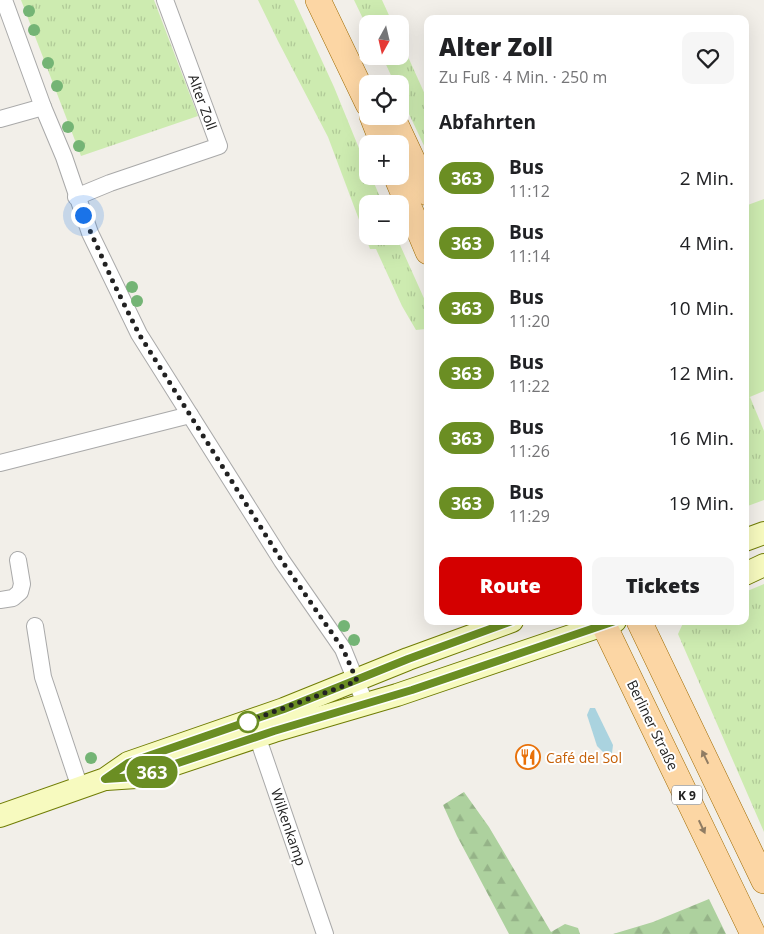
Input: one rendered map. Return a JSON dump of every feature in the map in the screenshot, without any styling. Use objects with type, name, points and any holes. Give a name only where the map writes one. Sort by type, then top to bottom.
[{"type":"main road","points":[[318,0],[359,85]]},
{"type":"main road","points":[[335,0],[372,75]]},
{"type":"main road","points":[[396,125],[424,184]]},
{"type":"main road","points":[[400,185],[424,242]]},
{"type":"main road","points":[[749,539],[764,533]]},
{"type":"main road","points":[[749,572],[764,565]]},
{"type":"main road","points":[[0,816],[105,779],[136,777],[255,729],[408,659],[501,625]]},
{"type":"main road","points":[[255,729],[397,695],[457,676],[599,625]]},
{"type":"main road","name":"Berliner Straße","points":[[608,625],[753,934]]},
{"type":"main road","name":"K 9","points":[[641,625],[764,881]]},
{"type":"street","points":[[4,0],[64,157],[76,197],[90,233],[135,326],[282,561],[343,649],[365,704]]},
{"type":"street","name":"Alter Zoll","points":[[76,197],[110,182],[220,146],[165,0]]},
{"type":"street","points":[[0,119],[44,107]]},
{"type":"street","points":[[0,463],[190,415]]},
{"type":"street","points":[[0,600],[13,598],[20,592],[22,584],[18,560]]},
{"type":"street","points":[[35,626],[43,677],[80,788]]},
{"type":"street","name":"Wilkenkamp","points":[[255,729],[325,934]]},
{"type":"green space","points":[[21,0],[154,0],[198,116],[81,156]]},
{"type":"green space","points":[[258,0],[294,0],[334,87],[359,148],[359,185],[375,185],[379,195],[359,195],[359,220],[328,137]]},
{"type":"green space","points":[[354,0],[382,0],[389,15],[361,15]]},
{"type":"green space","points":[[409,59],[424,92],[424,146],[409,114],[409,75],[391,75],[386,65],[409,65]]},
{"type":"green space","points":[[764,199],[764,391],[749,397],[749,205]]},
{"type":"green space","points":[[368,245],[400,245],[424,298],[424,329],[416,330],[402,306],[376,249],[370,249]]},
{"type":"green space","points":[[749,397],[764,431],[764,500],[749,506]]},
{"type":"green space","points":[[764,584],[764,832],[678,634],[682,625],[749,625],[749,590]]},
{"type":"green space","points":[[464,792],[489,827],[551,932],[565,924],[578,928],[580,934],[509,934],[457,836],[443,805]]},
{"type":"green space","points":[[709,899],[726,934],[613,934],[653,922]]},
{"type":"water","points":[[590,708],[595,708],[613,745],[612,753],[605,754],[597,746],[587,715]]},
{"type":"bus line","name":"363","points":[[501,625],[408,659],[284,709],[128,763],[105,779],[136,777],[274,731],[457,676],[604,625]]},
{"type":"place","name":"Café del Sol","points":[[528,757]]},
{"type":"route","points":[[83,215],[139,334],[282,561],[343,649],[357,681],[246,722],[248,722]]}]
